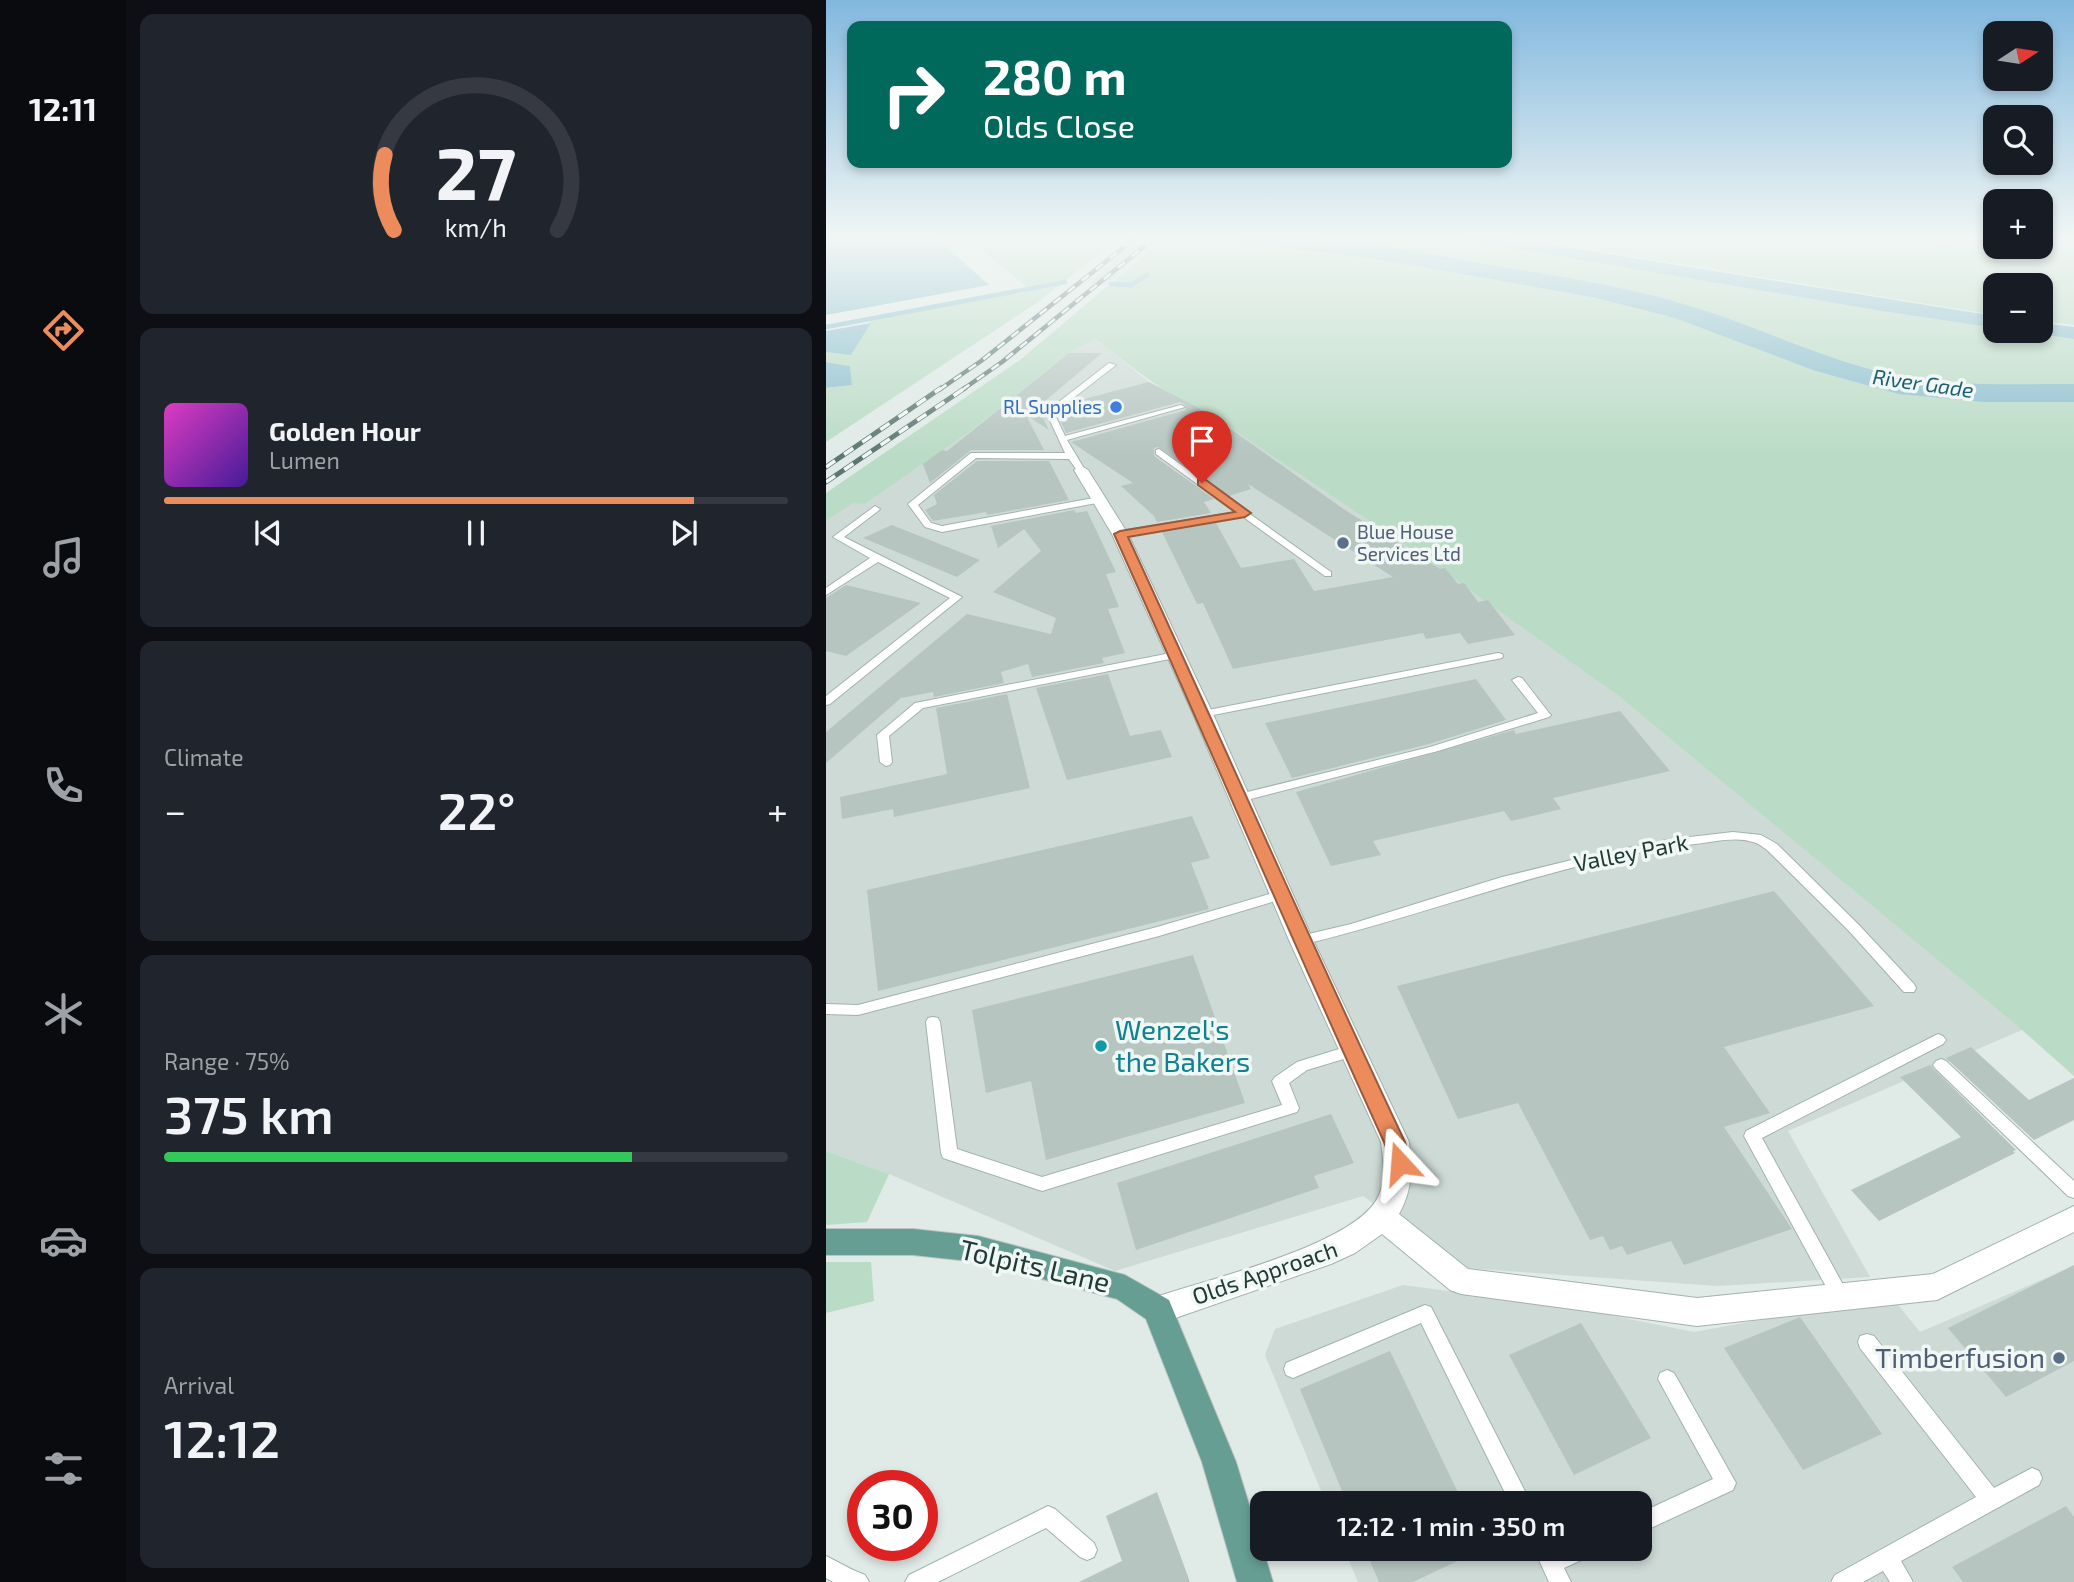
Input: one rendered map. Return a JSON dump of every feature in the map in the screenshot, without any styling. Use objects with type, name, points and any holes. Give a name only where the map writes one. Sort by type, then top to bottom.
[{"type":"main road","name":"Tolpits Lane","points":[[826,1242],[913,1242],[978,1249],[1125,1288],[1158,1310]]},
{"type":"main road","points":[[1158,1310],[1219,1462],[1255,1582]]},
{"type":"street","name":"Olds Approach","points":[[1076,463],[1120,534],[1203,715],[1280,895],[1395,1142],[1400,1163],[1396,1196],[1381,1217],[1352,1242],[1328,1253],[1158,1310]]},
{"type":"street","points":[[1381,1217],[1461,1281],[1697,1312],[1937,1287],[2074,1218]]},
{"type":"lane","points":[[1076,463],[1051,412],[1112,365]]},
{"type":"lane","points":[[1062,439],[1181,407]]},
{"type":"lane","points":[[1159,452],[1328,574]]},
{"type":"lane","points":[[1076,463],[974,456],[913,504],[928,525],[942,529],[1099,500]]},
{"type":"lane","points":[[826,702],[957,597],[838,537],[875,509]]},
{"type":"lane","points":[[1120,534],[1245,513]]},
{"type":"lane","points":[[826,592],[877,558]]},
{"type":"lane","points":[[886,762],[883,734],[919,705],[1176,655]]},
{"type":"lane","points":[[1203,715],[1499,656]]},
{"type":"lane","points":[[1239,798],[1434,749],[1545,715],[1518,680]]},
{"type":"lane","name":"Valley Park","points":[[1301,940],[1353,928],[1507,880],[1588,860],[1672,843],[1732,836],[1756,838],[1772,847],[1853,927],[1909,988]]},
{"type":"lane","points":[[826,1009],[858,1010],[1159,931],[1280,895]]},
{"type":"lane","points":[[933,1021],[949,1153],[1042,1184],[1291,1108],[1280,1081],[1302,1066],[1352,1051]]},
{"type":"lane","points":[[1842,1299],[1752,1136],[1938,1040]]},
{"type":"lane","points":[[1941,1065],[2074,1191]]},
{"type":"lane","points":[[1293,1369],[1425,1313],[1515,1491]]},
{"type":"lane","points":[[1867,1342],[1991,1500]]},
{"type":"lane","points":[[1652,1517],[1726,1483],[1667,1378]]},
{"type":"lane","points":[[1842,1582],[2032,1478]]},
{"type":"lane","points":[[916,1582],[1048,1516],[1087,1550]]},
{"type":"lane","points":[[1887,1559],[1902,1582]]},
{"type":"lane","points":[[826,1566],[849,1580],[858,1582]]},
{"type":"shaded area","points":[[1096,339],[1149,382],[1220,420],[1445,568],[1616,694],[2022,1030],[1788,1131],[1870,1277],[1718,1286],[1465,1268],[1363,1196],[1115,1271],[889,1174],[826,1151],[826,521],[853,502],[865,504],[968,433],[1069,353]]},
{"type":"shaded area","points":[[2074,1266],[2074,1582],[1358,1582],[1349,1561],[1652,1561],[1652,1491],[1321,1491],[1265,1355],[1275,1329],[1403,1285],[1574,1308],[1694,1332],[1798,1313],[1894,1300],[1920,1332]]},
{"type":"green space","points":[[923,310],[1026,310],[826,442],[826,388],[852,385],[850,366],[826,362],[826,352],[852,354],[871,320]]},
{"type":"green space","points":[[1079,310],[1875,310],[1983,326],[1983,343],[2053,343],[2053,337],[2074,339],[2074,1076],[1616,694],[1425,558],[1228,426],[1159,387],[1096,339],[1069,353],[968,433],[865,504],[853,503],[826,521],[826,493],[1020,360]]},
{"type":"green space","points":[[1963,310],[1983,310],[1983,313]]},
{"type":"green space","points":[[2053,310],[2074,310],[2074,325],[2053,322]]},
{"type":"green space","points":[[826,1151],[889,1174],[867,1222],[826,1225]]},
{"type":"green space","points":[[826,1262],[871,1262],[874,1301],[826,1313]]},
{"type":"water","points":[[826,310],[854,310],[826,315]]},
{"type":"water","points":[[1875,310],[1956,310],[1983,314],[1983,326]]},
{"type":"water","points":[[871,323],[851,355],[826,352],[826,331]]},
{"type":"water","points":[[2053,324],[2074,327],[2074,339],[2053,336]]},
{"type":"water","points":[[826,362],[850,366],[852,385],[826,388]]},
{"type":"building","points":[[1069,353],[1102,353],[1038,407],[1040,410],[1046,409],[1043,411],[1047,420],[1042,416],[1049,430],[1026,415],[1044,450],[971,450],[930,483],[923,464],[942,450],[947,451]]},
{"type":"building","points":[[1149,382],[1208,413],[1345,510],[1440,569],[1445,568],[1458,584],[1464,583],[1478,602],[1488,600],[1515,635],[1468,644],[1460,633],[1426,639],[1423,633],[1233,669],[1203,603],[1197,604],[1162,532],[1216,523],[1241,568],[1294,559],[1314,591],[1393,577],[1248,484],[1251,489],[1229,496],[1158,447],[1154,448],[1154,456],[1214,499],[1204,502],[1211,513],[1157,522],[1154,516],[1121,486],[1133,483],[1071,442],[1186,410],[1186,405],[1180,402],[1066,433],[1057,414],[1073,402]]},
{"type":"building","points":[[977,461],[1049,461],[1069,500],[987,515],[986,512],[933,521],[925,510],[937,504],[934,495]]},
{"type":"building","points":[[1074,510],[1076,513],[1087,511],[1116,572],[1106,574],[1119,607],[1108,609],[1125,653],[1102,658],[1104,663],[1032,677],[1028,664],[1001,672],[1004,683],[934,697],[933,692],[901,698],[826,763],[826,732],[967,614],[1051,634],[1056,618],[993,592],[1041,551],[1024,529],[998,548],[991,526]]},
{"type":"building","points":[[892,525],[980,560],[957,577],[863,538]]},
{"type":"building","points":[[846,585],[921,603],[846,656],[826,651],[826,598]]},
{"type":"building","points":[[1108,674],[1130,736],[1161,730],[1172,757],[1067,780],[1036,688]]},
{"type":"building","points":[[1476,679],[1506,720],[1429,744],[1292,778],[1265,723]]},
{"type":"building","points":[[1007,694],[1030,788],[894,817],[893,809],[842,819],[840,797],[947,774],[936,708]]},
{"type":"building","points":[[1620,711],[1670,771],[1553,798],[1561,809],[1511,821],[1504,811],[1373,841],[1381,855],[1331,866],[1296,792],[1514,730],[1516,734]]},
{"type":"building","points":[[1192,816],[1210,858],[1191,863],[1209,909],[878,991],[867,890]]},
{"type":"building","points":[[1774,891],[1874,1006],[1724,1047],[1770,1113],[1724,1127],[1792,1229],[1684,1265],[1671,1241],[1627,1255],[1622,1246],[1610,1250],[1603,1236],[1590,1240],[1518,1103],[1458,1119],[1397,986]]},
{"type":"building","name":"Wenzel's the Bakers","points":[[1193,955],[1245,1103],[1046,1160],[1031,1081],[986,1093],[972,1010]]},
{"type":"building","points":[[1971,1047],[2029,1100],[2074,1078],[2074,1120],[2034,1140],[1946,1058]]},
{"type":"building","points":[[1930,1065],[2016,1150],[2013,1151],[2015,1153],[1879,1221],[1851,1190],[1961,1137],[1900,1077]]},
{"type":"building","points":[[1331,1114],[1354,1163],[1314,1176],[1319,1188],[1136,1250],[1117,1183]]},
{"type":"building","points":[[2074,1265],[2074,1361],[2006,1397],[1948,1328]]},
{"type":"building","points":[[1800,1317],[1882,1434],[1803,1470],[1724,1348]]},
{"type":"building","points":[[1581,1323],[1651,1438],[1574,1475],[1509,1355]]},
{"type":"building","points":[[1390,1351],[1457,1491],[1342,1491],[1300,1389]]},
{"type":"building","points":[[1157,1492],[1190,1582],[1079,1582],[1122,1561],[1106,1516]]},
{"type":"building","points":[[2066,1506],[2074,1517],[2074,1582],[1963,1582],[1952,1567]]},
{"type":"building","points":[[1370,1561],[1458,1561],[1413,1582],[1379,1582]]},
{"type":"waterway","points":[[826,327],[917,310]]},
{"type":"waterway","name":"River Gade","points":[[1675,310],[1826,365],[1899,385],[1985,393],[2074,393]]},
{"type":"railway","points":[[939,390],[981,361],[1045,310]]},
{"type":"railway","points":[[962,390],[1002,362],[1066,310]]},
{"type":"railway","points":[[826,467],[941,388]]},
{"type":"railway","points":[[826,482],[965,388]]},
{"type":"place","name":"RL Supplies","points":[[1116,407]]},
{"type":"place","name":"Blue House Services Ltd","points":[[1343,543]]},
{"type":"place","name":"Wenzel's the Bakers","points":[[1101,1046]]},
{"type":"place","name":"Timberfusion","points":[[2059,1358]]},
{"type":"route","points":[[1202,483],[1245,513],[1120,534],[1203,715],[1301,940],[1395,1142],[1400,1163]]}]
